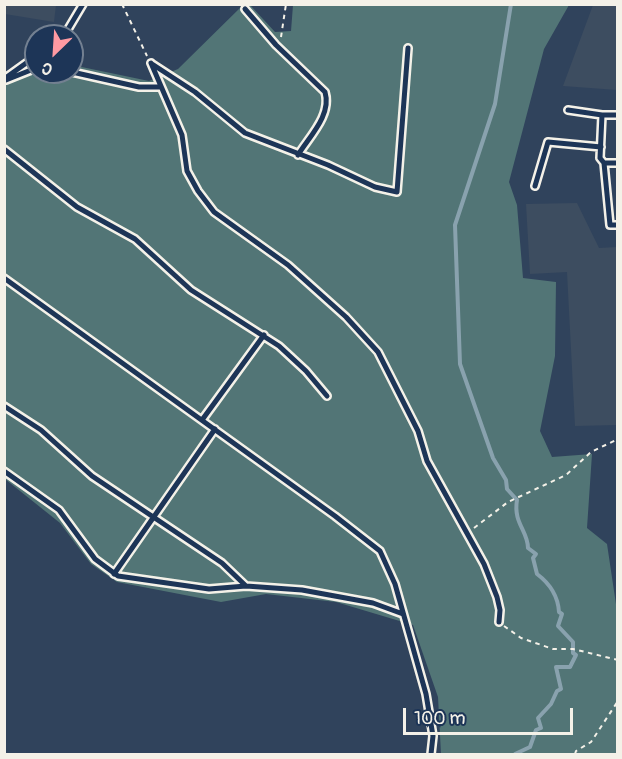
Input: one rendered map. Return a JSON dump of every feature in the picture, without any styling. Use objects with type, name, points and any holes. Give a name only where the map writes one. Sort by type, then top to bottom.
[{"type":"lane","points":[[71,24],[83,4]]},
{"type":"lane","points":[[245,9],[276,45],[325,92],[327,98],[323,117],[297,155]]},
{"type":"lane","points":[[151,63],[195,92],[245,133],[297,155],[328,165],[375,187],[397,192],[408,48]]},
{"type":"lane","points":[[151,63],[182,135],[187,171],[198,191],[214,212],[288,265],[346,317],[378,352],[418,431],[427,461],[484,564],[497,597],[499,622]]},
{"type":"lane","points":[[4,80],[24,65]]},
{"type":"lane","points":[[4,80],[24,72]]},
{"type":"lane","points":[[84,75],[129,85],[161,87]]},
{"type":"lane","points":[[568,110],[618,115]]},
{"type":"lane","points":[[602,115],[600,158],[604,163],[610,225],[618,225]]},
{"type":"lane","points":[[535,186],[548,141],[600,147]]},
{"type":"lane","points":[[4,149],[77,207],[135,239],[191,290],[264,335],[306,371],[327,396]]},
{"type":"lane","points":[[604,163],[618,162]]},
{"type":"lane","points":[[4,278],[380,551],[396,584],[426,694],[433,736],[431,754]]},
{"type":"lane","points":[[202,420],[264,335]]},
{"type":"lane","points":[[4,406],[41,430],[92,476],[154,516],[233,572],[246,586]]},
{"type":"lane","points":[[114,574],[214,429]]},
{"type":"lane","points":[[4,471],[59,510],[95,559],[114,574],[129,579],[210,589],[246,586],[302,590],[338,595],[403,614]]},
{"type":"path","points":[[122,4],[151,63]]},
{"type":"path","points":[[276,45],[281,36],[286,4]]},
{"type":"path","points":[[466,531],[508,502],[517,500],[566,475],[591,452],[618,439]]},
{"type":"path","points":[[499,622],[521,638],[553,649],[573,649],[618,660]]},
{"type":"path","points":[[575,754],[591,742],[618,701]]},
{"type":"shaded area","points":[[4,5],[56,5],[54,22],[5,14]]},
{"type":"shaded area","points":[[593,5],[617,5],[617,90],[563,86]]},
{"type":"shaded area","points":[[577,203],[599,248],[617,247],[617,425],[575,426],[567,272],[530,274],[526,204]]},
{"type":"green space","points":[[243,5],[250,5],[275,32],[291,31],[293,5],[569,5],[544,49],[509,182],[517,205],[523,278],[556,282],[555,356],[540,431],[552,457],[592,454],[587,528],[607,544],[617,611],[617,754],[441,754],[438,697],[413,625],[336,602],[266,594],[221,602],[117,582],[91,564],[60,523],[5,479],[4,73],[24,67],[24,84],[84,84],[84,67],[149,81],[178,69]]},
{"type":"waterway","points":[[511,4],[495,104],[455,225],[460,364],[493,458],[506,480],[507,489],[517,500],[517,515],[528,548],[536,554],[533,558],[537,574],[555,595],[559,612],[562,614],[558,626],[573,642],[573,653],[576,655],[570,667],[556,667],[561,689],[557,691],[551,704],[538,718],[541,728],[536,730],[530,747],[515,754]]}]
